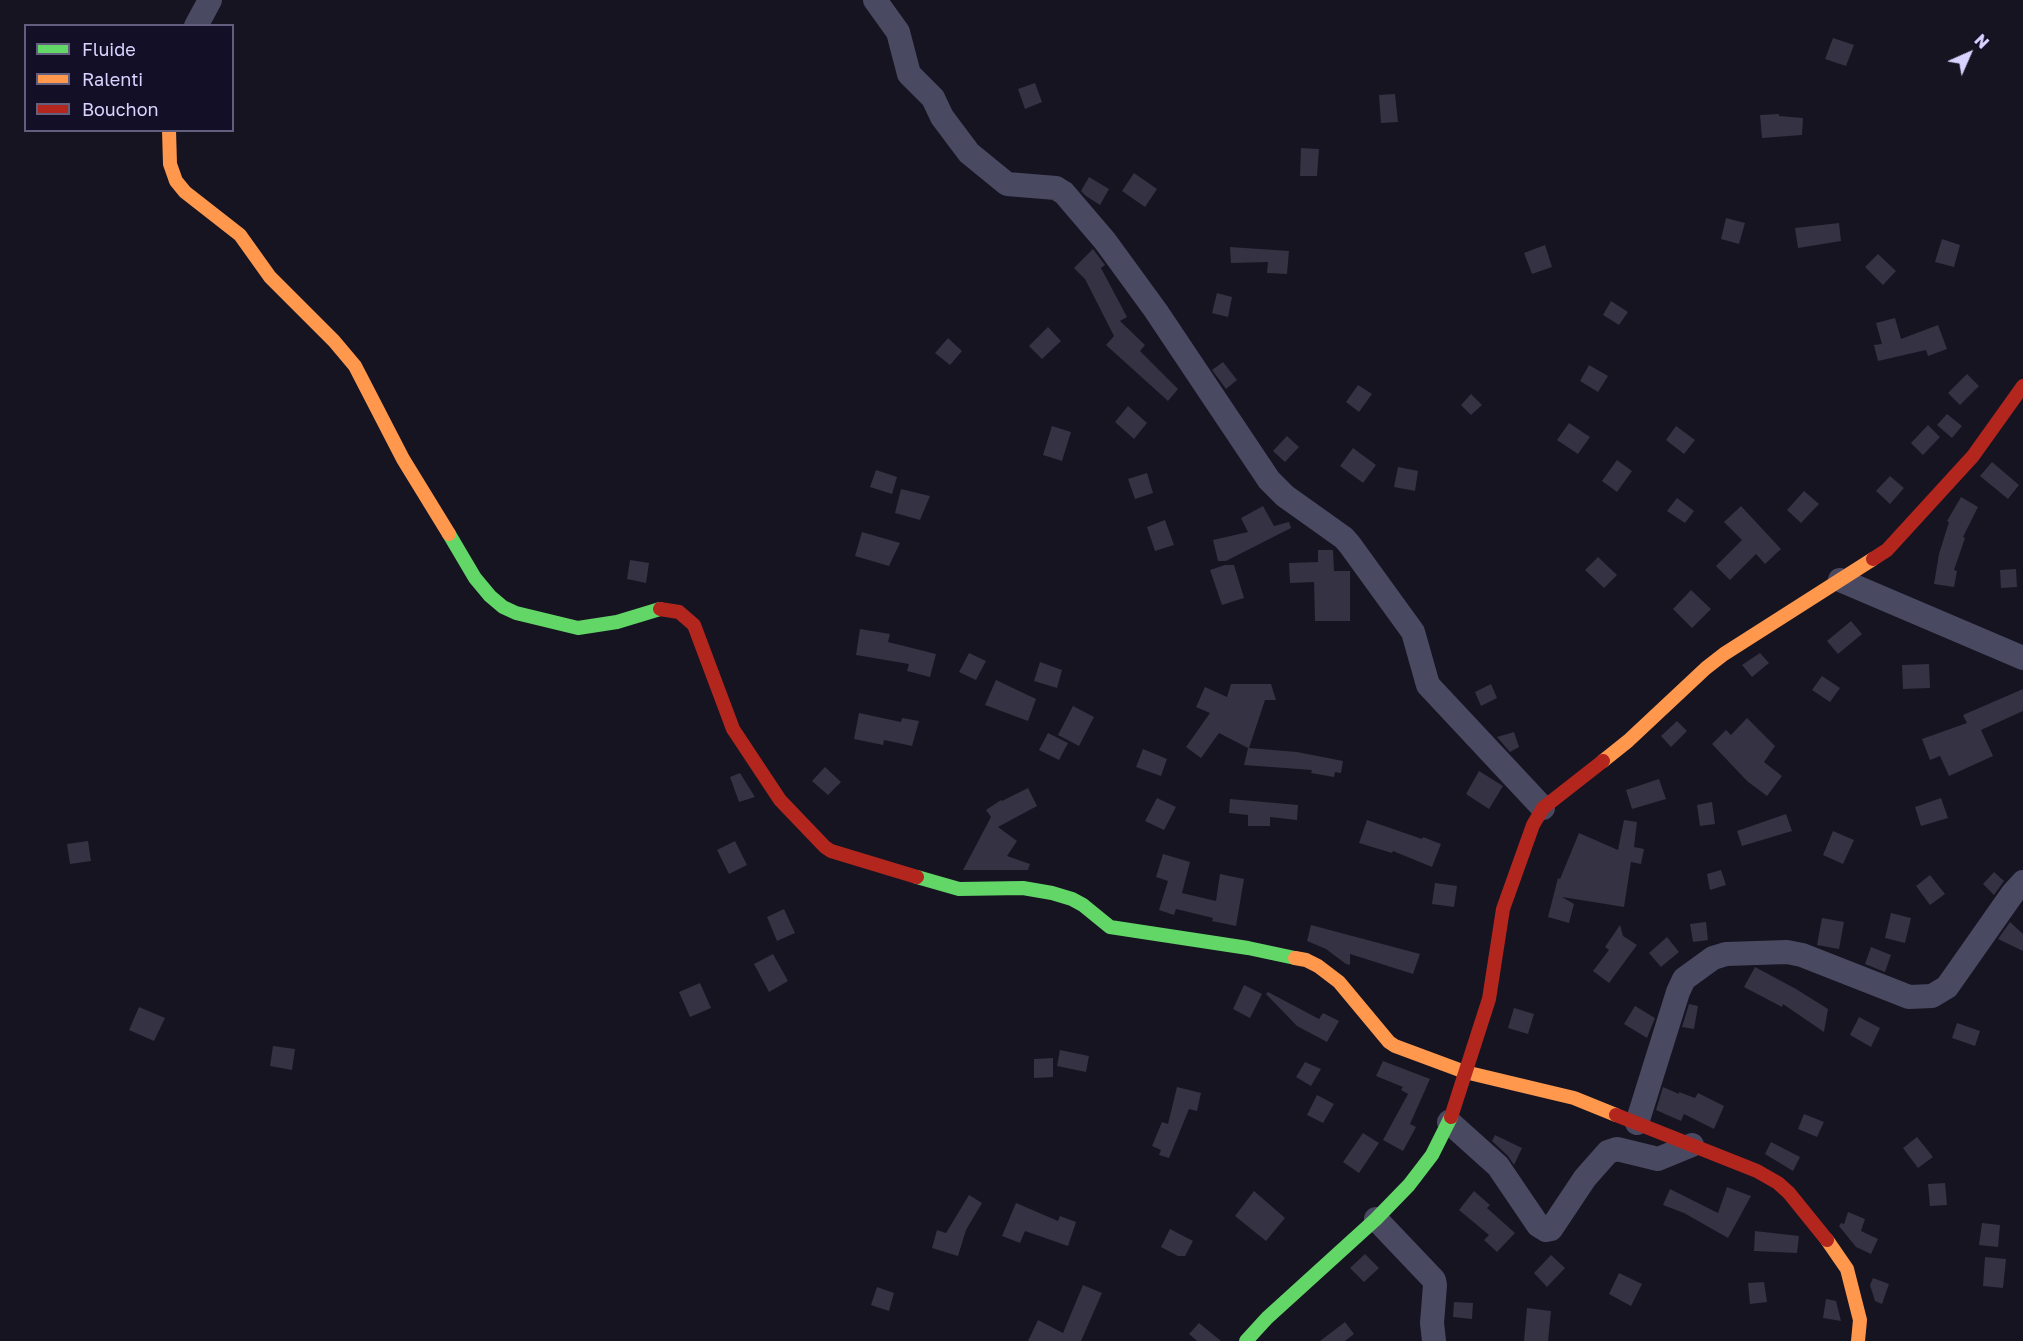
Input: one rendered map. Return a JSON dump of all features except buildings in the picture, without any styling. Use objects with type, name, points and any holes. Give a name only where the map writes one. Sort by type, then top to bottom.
[{"type":"street","points":[[197,24],[210,0]]},
{"type":"street","points":[[875,0],[898,32],[909,74],[933,98],[942,117],[969,153],[1006,184],[1056,188],[1064,193],[1105,241],[1149,302],[1269,480],[1285,496],[1344,538],[1356,554],[1413,632],[1428,685],[1543,808]]},
{"type":"street","points":[[169,132],[170,164],[176,181],[185,192],[240,235],[270,277],[334,341],[355,366],[403,459],[475,578],[489,596],[503,607],[516,613],[578,628],[617,622],[657,609],[679,612],[694,625],[733,729],[780,800],[825,847],[831,851],[959,889],[1023,888],[1052,893],[1083,905],[1110,927],[1248,948],[1306,960],[1339,982],[1389,1042],[1395,1046],[1465,1072],[1574,1098],[1757,1171],[1790,1193],[1847,1269],[1860,1320],[1858,1341]]},
{"type":"street","points":[[1246,1341],[1275,1310],[1376,1219],[1409,1185],[1426,1163],[1449,1122],[1489,999],[1503,909],[1533,825],[1543,808],[1628,741],[1715,661],[1840,580],[1863,568],[1887,550],[1973,456],[2023,386]]},
{"type":"street","points":[[1840,580],[2023,658]]},
{"type":"street","points":[[1637,1123],[1678,992],[1684,980],[1713,958],[1726,954],[1794,954],[1848,971],[1909,996],[1932,996],[1947,987],[2023,882]]},
{"type":"street","points":[[1449,1122],[1498,1166],[1539,1225],[1546,1230],[1551,1229],[1585,1178],[1608,1152],[1617,1149],[1645,1158],[1658,1159],[1692,1145]]},
{"type":"street","points":[[1376,1219],[1434,1280],[1432,1323],[1434,1341]]},
{"type":"traffic: fast","points":[[449,534],[475,578],[490,596],[503,607],[516,613],[578,628],[617,622],[660,609]]},
{"type":"traffic: fast","points":[[917,877],[959,889],[1023,888],[1052,893],[1083,905],[1110,927],[1248,948],[1295,958]]},
{"type":"traffic: fast","points":[[1246,1341],[1267,1318],[1376,1219],[1409,1185],[1432,1155],[1451,1117]]},
{"type":"traffic: slow","points":[[169,132],[170,164],[176,181],[185,192],[240,235],[270,277],[334,341],[355,366],[403,459],[449,534]]},
{"type":"traffic: slow","points":[[1603,761],[1724,654],[1873,559]]},
{"type":"traffic: slow","points":[[1295,958],[1318,966],[1339,982],[1389,1042],[1395,1046],[1465,1072],[1574,1098],[1616,1115]]},
{"type":"traffic: slow","points":[[1827,1240],[1847,1269],[1860,1320],[1858,1341]]},
{"type":"traffic: jam","points":[[1873,559],[1887,550],[1973,456],[2023,386]]},
{"type":"traffic: jam","points":[[660,609],[679,612],[694,625],[733,729],[780,800],[825,847],[831,851],[917,877]]},
{"type":"traffic: jam","points":[[1451,1117],[1489,999],[1503,909],[1533,825],[1543,808],[1603,761]]},
{"type":"traffic: jam","points":[[1616,1115],[1757,1171],[1778,1183],[1789,1193],[1827,1240]]}]
